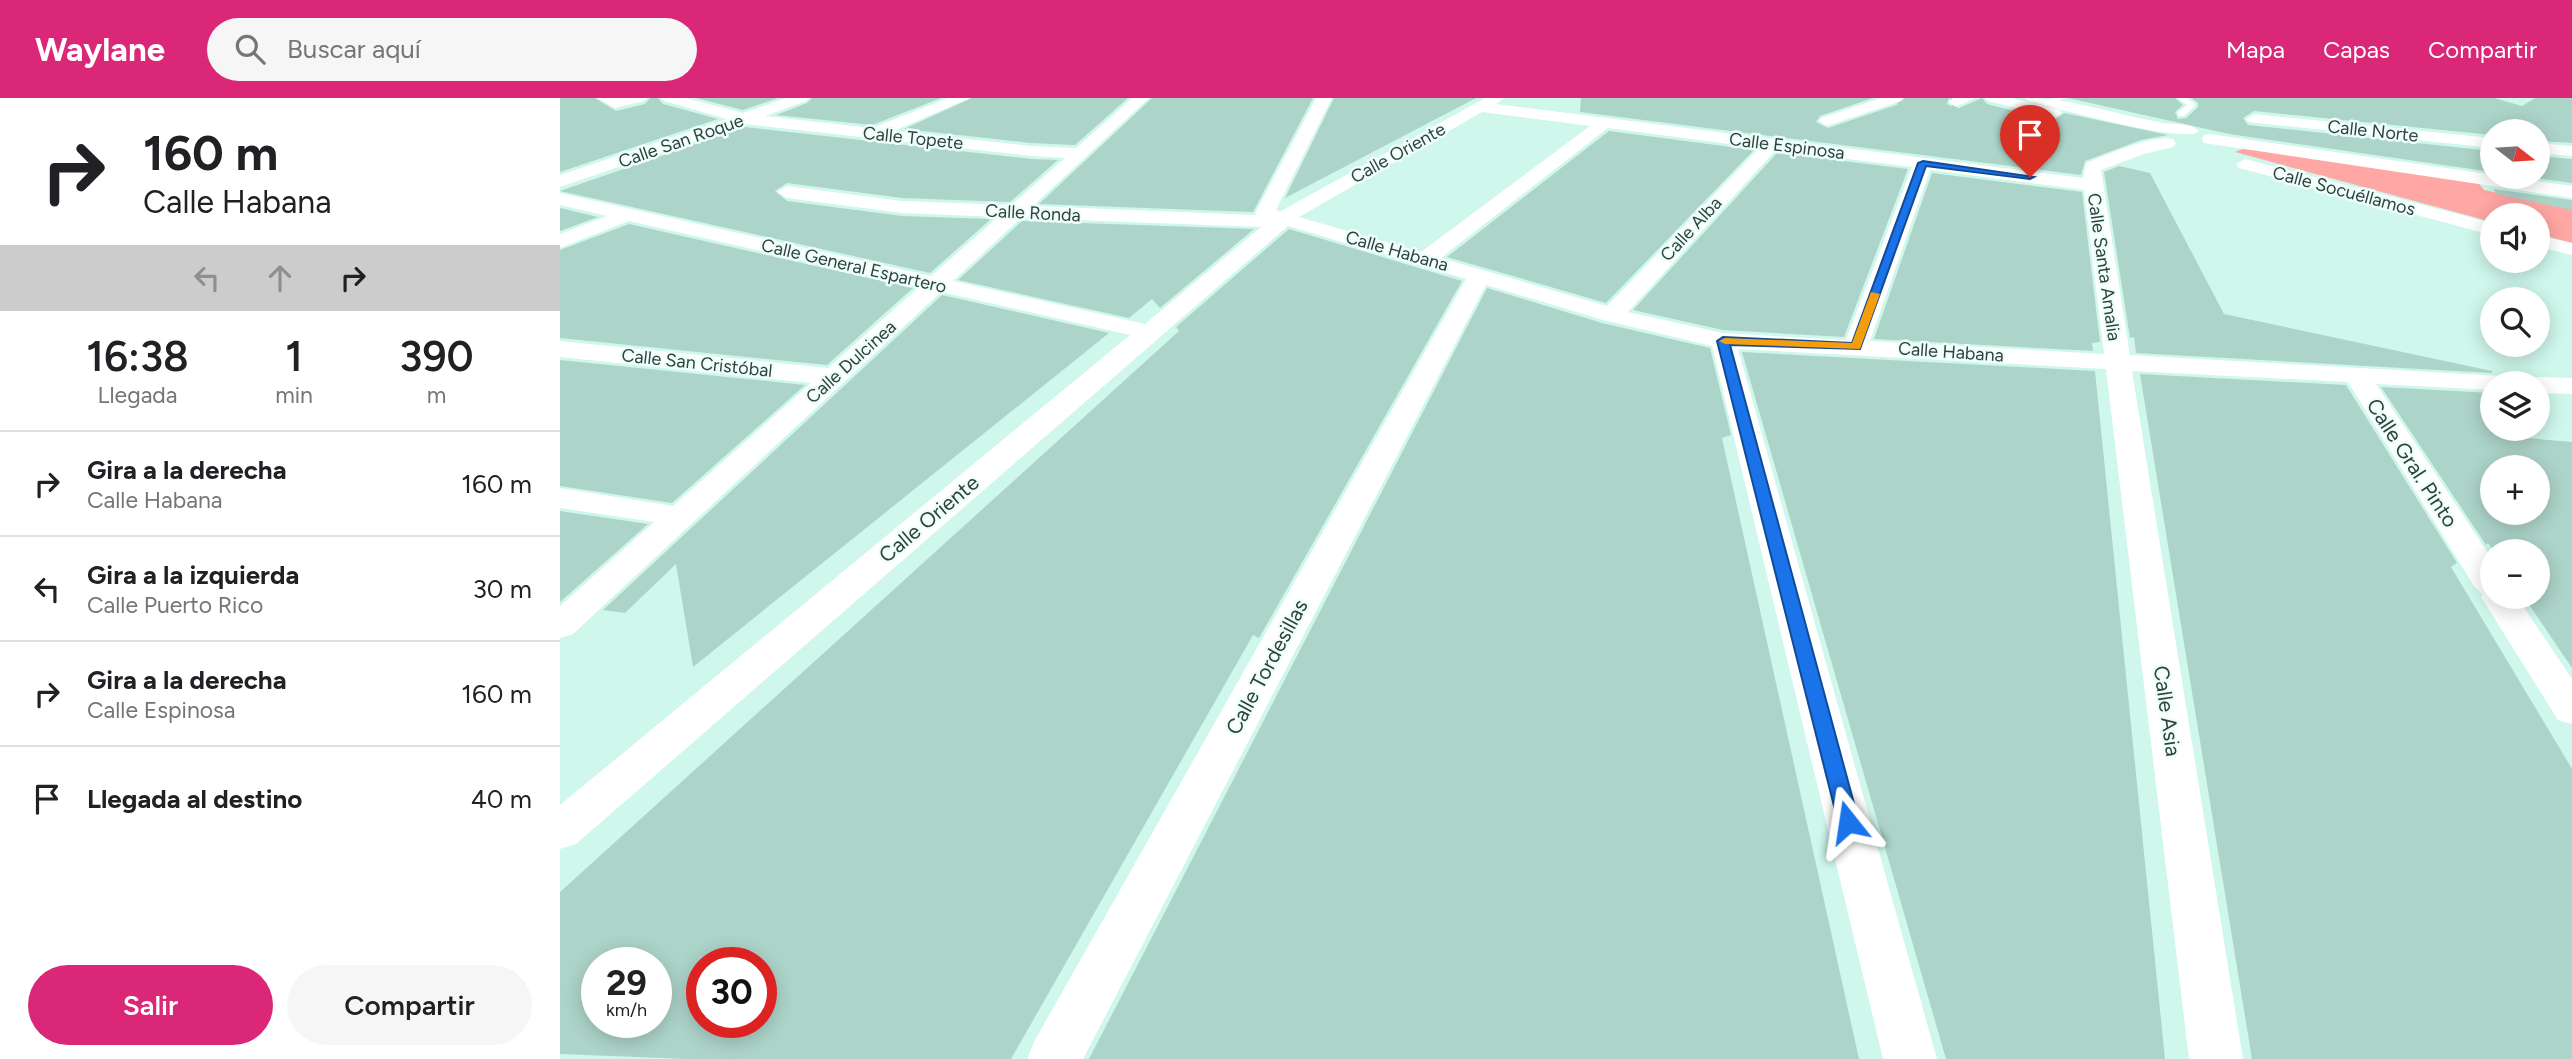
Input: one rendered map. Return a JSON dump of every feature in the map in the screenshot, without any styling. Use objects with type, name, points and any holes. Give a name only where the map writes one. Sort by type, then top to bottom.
[{"type":"street","points":[[605,98],[615,103],[639,98]]},
{"type":"street","name":"Calle Topete","points":[[669,98],[745,119],[1031,151],[1081,153]]},
{"type":"street","name":"Calle San Roque","points":[[560,181],[801,98]]},
{"type":"street","points":[[872,133],[962,98]]},
{"type":"street","name":"Calle Dulcinea","points":[[560,626],[1141,98]]},
{"type":"street","points":[[1279,213],[1324,98]]},
{"type":"street","points":[[1827,121],[1896,98]]},
{"type":"street","name":"Calle Socuéllamos","points":[[1993,98],[2119,130],[2162,130]]},
{"type":"street","name":"Calle Socuéllamos","points":[[2048,99],[2204,140],[2253,167],[2480,226]]},
{"type":"street","name":"Calle Oriente","points":[[560,831],[1149,332],[1279,213],[1488,102]]},
{"type":"street","name":"Calle Espinosa","points":[[1488,102],[1604,123],[2093,185]]},
{"type":"street","points":[[2204,140],[2243,122],[2298,105]]},
{"type":"street","name":"Calle Norte","points":[[2243,122],[2480,142]]},
{"type":"street","points":[[1426,259],[1604,123]]},
{"type":"street","name":"Calle Santa Amalia","points":[[2117,362],[2092,167],[2138,150],[2162,130]]},
{"type":"street","points":[[2204,140],[2572,192]]},
{"type":"street","name":"Calle Alba","points":[[1612,315],[1772,144]]},
{"type":"street","points":[[2550,149],[2572,151]]},
{"type":"street","points":[[1856,346],[1923,163]]},
{"type":"street","name":"Calle Ronda","points":[[787,192],[902,207],[1015,212],[1279,213]]},
{"type":"street","name":"Calle General Espartero","points":[[560,199],[1149,332]]},
{"type":"street","name":"Calle Habana","points":[[1279,213],[1612,315],[1723,341],[2480,381]]},
{"type":"street","points":[[560,242],[628,214]]},
{"type":"street","points":[[2550,244],[2572,249]]},
{"type":"street","name":"Calle Tordesillas","points":[[1054,1059],[1480,275]]},
{"type":"street","points":[[1723,341],[1910,1059]]},
{"type":"street","name":"Calle San Cristóbal","points":[[560,349],[835,376]]},
{"type":"street","name":"Calle Asia","points":[[2117,362],[2216,1059]]},
{"type":"street","name":"Calle Gral. Pinto","points":[[2356,374],[2480,567]]},
{"type":"street","points":[[2550,385],[2572,386]]},
{"type":"street","points":[[560,498],[681,517]]},
{"type":"street","points":[[2507,609],[2572,710]]},
{"type":"lane","points":[[2181,114],[2192,105],[2182,98]]},
{"type":"shaded area","points":[[2245,148],[2476,180],[2480,189],[2544,203],[2480,203],[2480,219],[2235,152]]},
{"type":"shaded area","points":[[2550,204],[2572,209],[2572,243],[2550,237]]},
{"type":"building","points":[[560,98],[595,98],[616,111],[645,104],[650,98],[658,98],[663,104],[718,119],[560,172]]},
{"type":"building","points":[[696,98],[778,98],[743,110]]},
{"type":"building","points":[[812,98],[941,98],[872,125],[776,115],[807,103]]},
{"type":"building","points":[[972,98],[1128,98],[1075,145],[1031,143],[904,129]]},
{"type":"building","points":[[1152,98],[1313,98],[1253,212],[1039,204]]},
{"type":"building","points":[[1334,98],[1476,98],[1285,198]]},
{"type":"building","points":[[1581,98],[1873,98],[1820,116],[1816,122],[1828,128],[1902,103],[1907,98],[1949,98],[1947,104],[1957,109],[1982,98],[1987,104],[2053,121],[2064,113],[2168,135],[2141,140],[2085,161],[2081,175],[1580,112]]},
{"type":"building","points":[[2068,98],[2175,98],[2183,105],[2175,112],[2178,119],[2186,118],[2198,107],[2198,103],[2191,98],[2494,98],[2522,106],[2535,98],[2572,98],[2572,143],[2550,142],[2550,119],[2480,119],[2480,134],[2254,111],[2243,118],[2248,125],[2480,150],[2480,170],[2229,134]]},
{"type":"building","points":[[745,127],[1058,160],[1010,202],[902,198],[787,183],[775,191],[787,201],[902,216],[991,219],[930,273],[560,191]]},
{"type":"building","points":[[1609,131],[1754,150],[1606,303],[1447,257]]},
{"type":"building","points":[[1777,153],[1908,169],[1844,337],[1723,330],[1633,310]]},
{"type":"building","points":[[2550,157],[2572,159],[2572,183],[2550,180]]},
{"type":"building","points":[[2119,166],[2150,173],[2224,314],[2492,371],[2136,353],[2134,337],[2130,338],[2104,172]]},
{"type":"building","points":[[1932,173],[2082,192],[2100,342],[2092,343],[2093,351],[1874,339]]},
{"type":"building","points":[[2493,189],[2572,200],[2572,210],[2550,205],[2550,203],[2497,194]]},
{"type":"building","points":[[560,208],[598,217],[560,231]]},
{"type":"building","points":[[1022,221],[1254,229],[1160,308],[1152,299],[1129,318],[958,280]]},
{"type":"building","points":[[629,224],[913,288],[827,365],[560,338],[560,250]]},
{"type":"building","points":[[1289,229],[1462,281],[1259,638],[1253,635],[1011,1059],[688,1059],[560,1054],[560,892],[1179,331],[1176,327]]},
{"type":"building","points":[[1487,288],[1602,323],[1710,348],[1731,435],[1722,438],[1859,1059],[1089,1059]]},
{"type":"building","points":[[942,295],[1109,333],[693,667],[676,564],[625,613],[603,610]]},
{"type":"building","points":[[1742,352],[2095,371],[2165,1059],[1946,1059]]},
{"type":"building","points":[[560,360],[805,385],[672,503],[560,486]]},
{"type":"building","points":[[2140,374],[2346,385],[2457,563],[2451,567],[2572,769],[2572,1059],[2252,1059]]},
{"type":"building","points":[[2381,387],[2480,392],[2480,441],[2572,442],[2572,668],[2532,609],[2550,609],[2550,539],[2482,539]]},
{"type":"building","points":[[560,511],[648,524],[560,602]]},
{"type":"tunnel","points":[[1899,98],[1936,107],[1956,102]]},
{"type":"slow traffic","points":[[1725,341],[1856,346],[1875,294]]},
{"type":"route","points":[[1848,822],[1723,341],[1856,346],[1923,163],[2030,177]]}]
